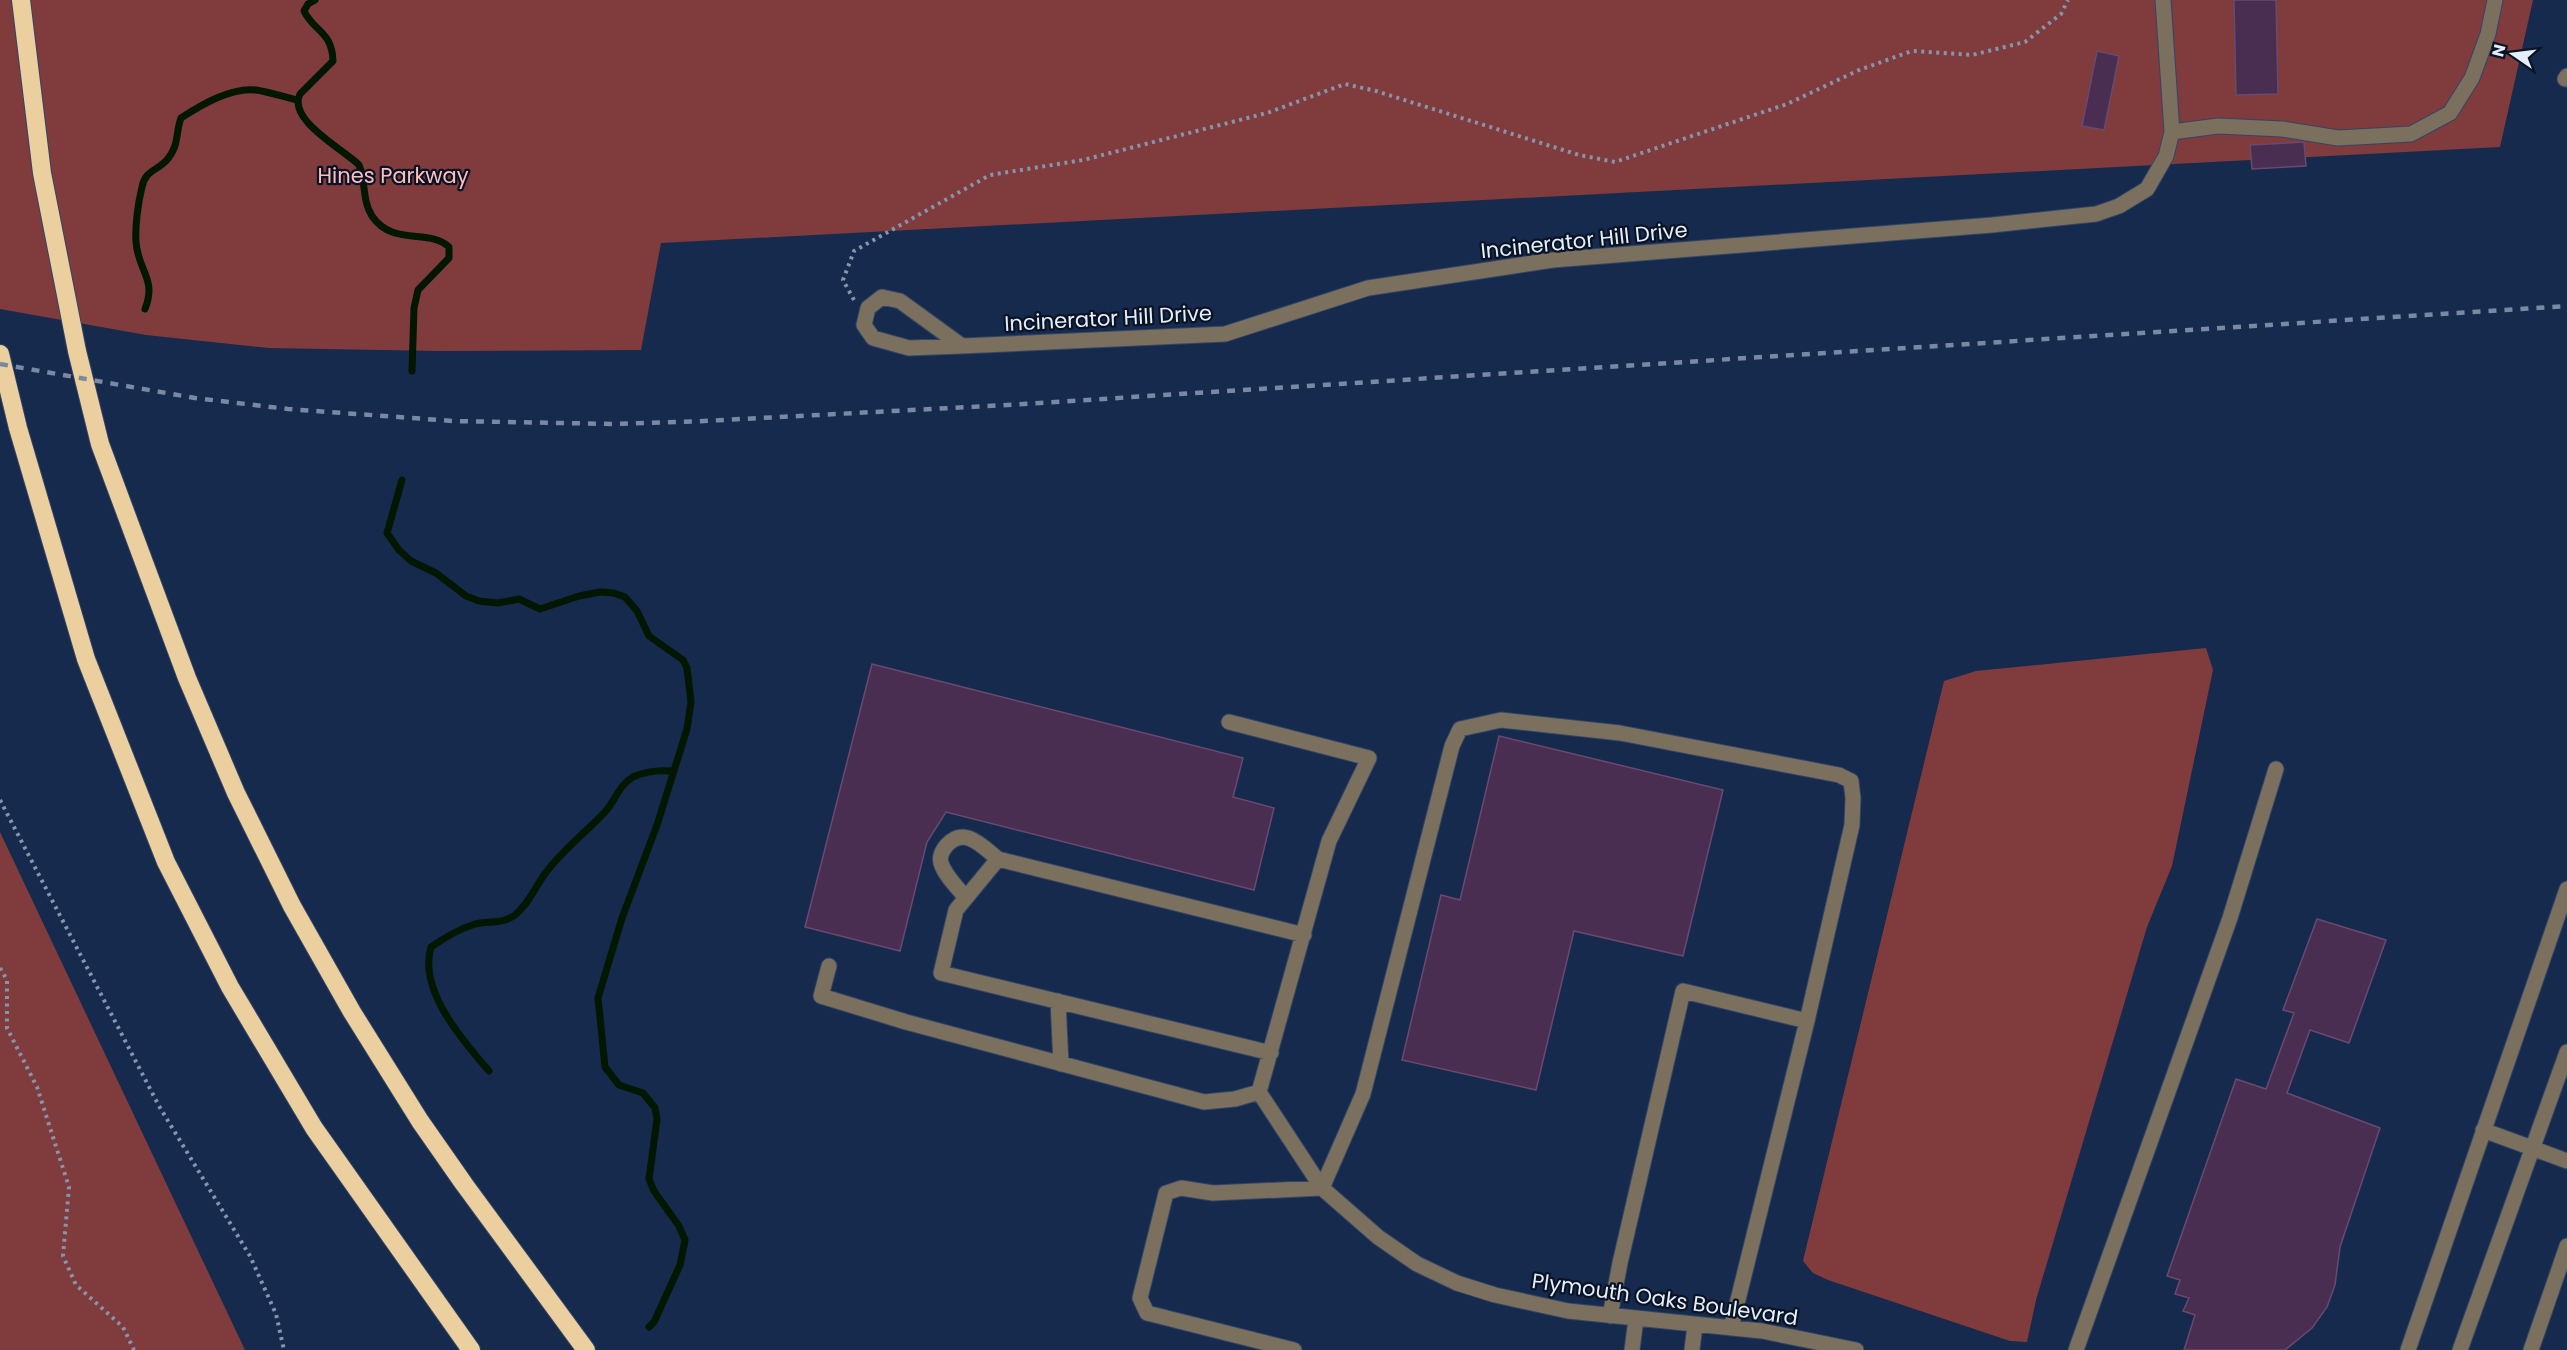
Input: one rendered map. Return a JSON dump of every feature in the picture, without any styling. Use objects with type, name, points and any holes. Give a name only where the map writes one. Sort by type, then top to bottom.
[{"type":"highway","points":[[21,0],[42,173],[77,351],[100,444],[187,678],[236,793],[292,906],[352,1012],[458,1175],[586,1350]]},
{"type":"highway","points":[[0,354],[22,439],[86,659],[166,862],[230,987],[314,1128],[469,1348]]},
{"type":"street","name":"Incinerator Hill Drive","points":[[866,318],[864,325],[873,338],[909,348],[1225,334],[1368,288],[1553,260],[1992,225],[2096,214],[2119,206],[2147,189],[2166,156],[2172,132],[2163,0]]},
{"type":"street","points":[[2172,132],[2218,126],[2282,129],[2338,138],[2411,134],[2450,112],[2467,87],[2488,34],[2495,0]]},
{"type":"street","points":[[866,318],[867,308],[882,297],[900,301],[962,346]]},
{"type":"street","points":[[1294,1350],[1147,1313],[1140,1298],[1166,1193],[1181,1188],[1213,1193],[1322,1188],[1363,1094],[1452,746],[1460,729],[1501,720],[1620,733],[1839,775],[1851,781],[1852,825],[1807,1021],[1731,1328]]},
{"type":"street","points":[[829,966],[821,996],[906,1022],[1204,1102],[1235,1099],[1259,1092],[1329,841],[1369,758],[1229,722]]},
{"type":"street","points":[[2076,1350],[2230,918],[2276,769]]},
{"type":"street","points":[[966,898],[940,862],[941,853],[948,843],[959,836],[970,837],[998,859],[1304,935]]},
{"type":"street","points":[[998,859],[956,910],[941,972],[1271,1053]]},
{"type":"street","points":[[2408,1350],[2567,889]]},
{"type":"street","points":[[1610,1316],[1620,1263],[1683,991],[1807,1021]]},
{"type":"street","points":[[1058,1001],[1061,1064]]},
{"type":"street","points":[[2460,1350],[2567,1052]]},
{"type":"street","name":"Plymouth Oaks Boulevard","points":[[1259,1092],[1322,1188],[1378,1237],[1417,1264],[1457,1283],[1495,1296],[1568,1311],[1731,1328],[1804,1338],[1856,1350]]},
{"type":"street","points":[[2483,1130],[2567,1161]]},
{"type":"street","points":[[2531,1350],[2567,1246]]},
{"type":"street","points":[[1632,1350],[1636,1319]]},
{"type":"street","points":[[1692,1350],[1695,1325]]},
{"type":"path","points":[[866,318],[843,280],[854,251],[990,175],[1083,160],[1256,116],[1345,84],[1376,91],[1580,155],[1615,162],[1786,104],[1858,70],[1912,51],[1972,55],[2025,42],[2061,14],[2068,0]]},
{"type":"path","points":[[0,800],[159,1106],[250,1256],[276,1314],[284,1350]]},
{"type":"path","points":[[0,968],[7,980],[7,1028],[37,1088],[69,1187],[63,1256],[76,1285],[123,1327],[134,1350]]},
{"type":"green space","name":"Hines Parkway","points":[[0,0],[2533,0],[2500,147],[661,243],[641,350],[439,351],[269,348],[146,335],[0,309]]},
{"type":"green space","points":[[2206,648],[2213,670],[2172,866],[2147,927],[2036,1300],[2027,1342],[2010,1341],[1813,1273],[1803,1261],[1944,681],[1976,671]]},
{"type":"green space","points":[[0,832],[245,1350],[0,1350]]},
{"type":"building","points":[[2234,0],[2276,0],[2278,94],[2236,95]]},
{"type":"building","points":[[2097,51],[2119,56],[2104,130],[2082,126]]},
{"type":"building","points":[[2304,142],[2306,166],[2252,169],[2250,145]]},
{"type":"building","points":[[872,664],[1243,758],[1233,797],[1274,808],[1254,890],[946,812],[927,842],[900,951],[805,927]]},
{"type":"building","points":[[1499,736],[1723,790],[1683,956],[1574,931],[1536,1090],[1402,1060],[1441,895],[1460,900]]},
{"type":"building","points":[[2317,919],[2386,940],[2349,1043],[2310,1030],[2287,1093],[2380,1128],[2340,1247],[2335,1285],[2327,1307],[2312,1328],[2285,1350],[2184,1350],[2195,1315],[2183,1311],[2189,1298],[2175,1294],[2180,1280],[2167,1276],[2236,1079],[2266,1089],[2294,1013],[2283,1010]]},
{"type":"waterway","points":[[315,0],[308,4],[304,11],[329,43],[333,61],[300,94],[298,104],[301,114],[319,133],[359,165],[369,210],[381,225],[400,234],[441,241],[449,247],[449,258],[418,290],[414,308],[412,371]]},
{"type":"waterway","points":[[145,309],[148,299],[148,282],[137,252],[136,242],[139,200],[143,182],[151,172],[166,161],[173,150],[181,118],[207,103],[237,91],[256,90],[297,100]]},
{"type":"waterway","points":[[402,480],[387,533],[399,550],[411,561],[436,573],[466,596],[479,601],[498,603],[519,599],[540,609],[579,596],[600,592],[625,597],[637,611],[649,636],[683,660],[687,668],[691,702],[687,729],[657,825],[622,918],[598,998],[605,1067],[619,1085],[643,1093],[655,1108],[657,1119],[649,1179],[654,1191],[679,1226],[685,1240],[680,1265],[654,1322],[649,1327]]},
{"type":"waterway","points":[[489,1071],[456,1030],[437,997],[431,980],[429,963],[431,947],[469,926],[501,921],[515,915],[543,876],[605,812],[628,780],[648,772],[674,771]]},
{"type":"railway","points":[[0,364],[195,398],[288,409],[453,421],[614,424],[1007,405],[2567,306]]}]
